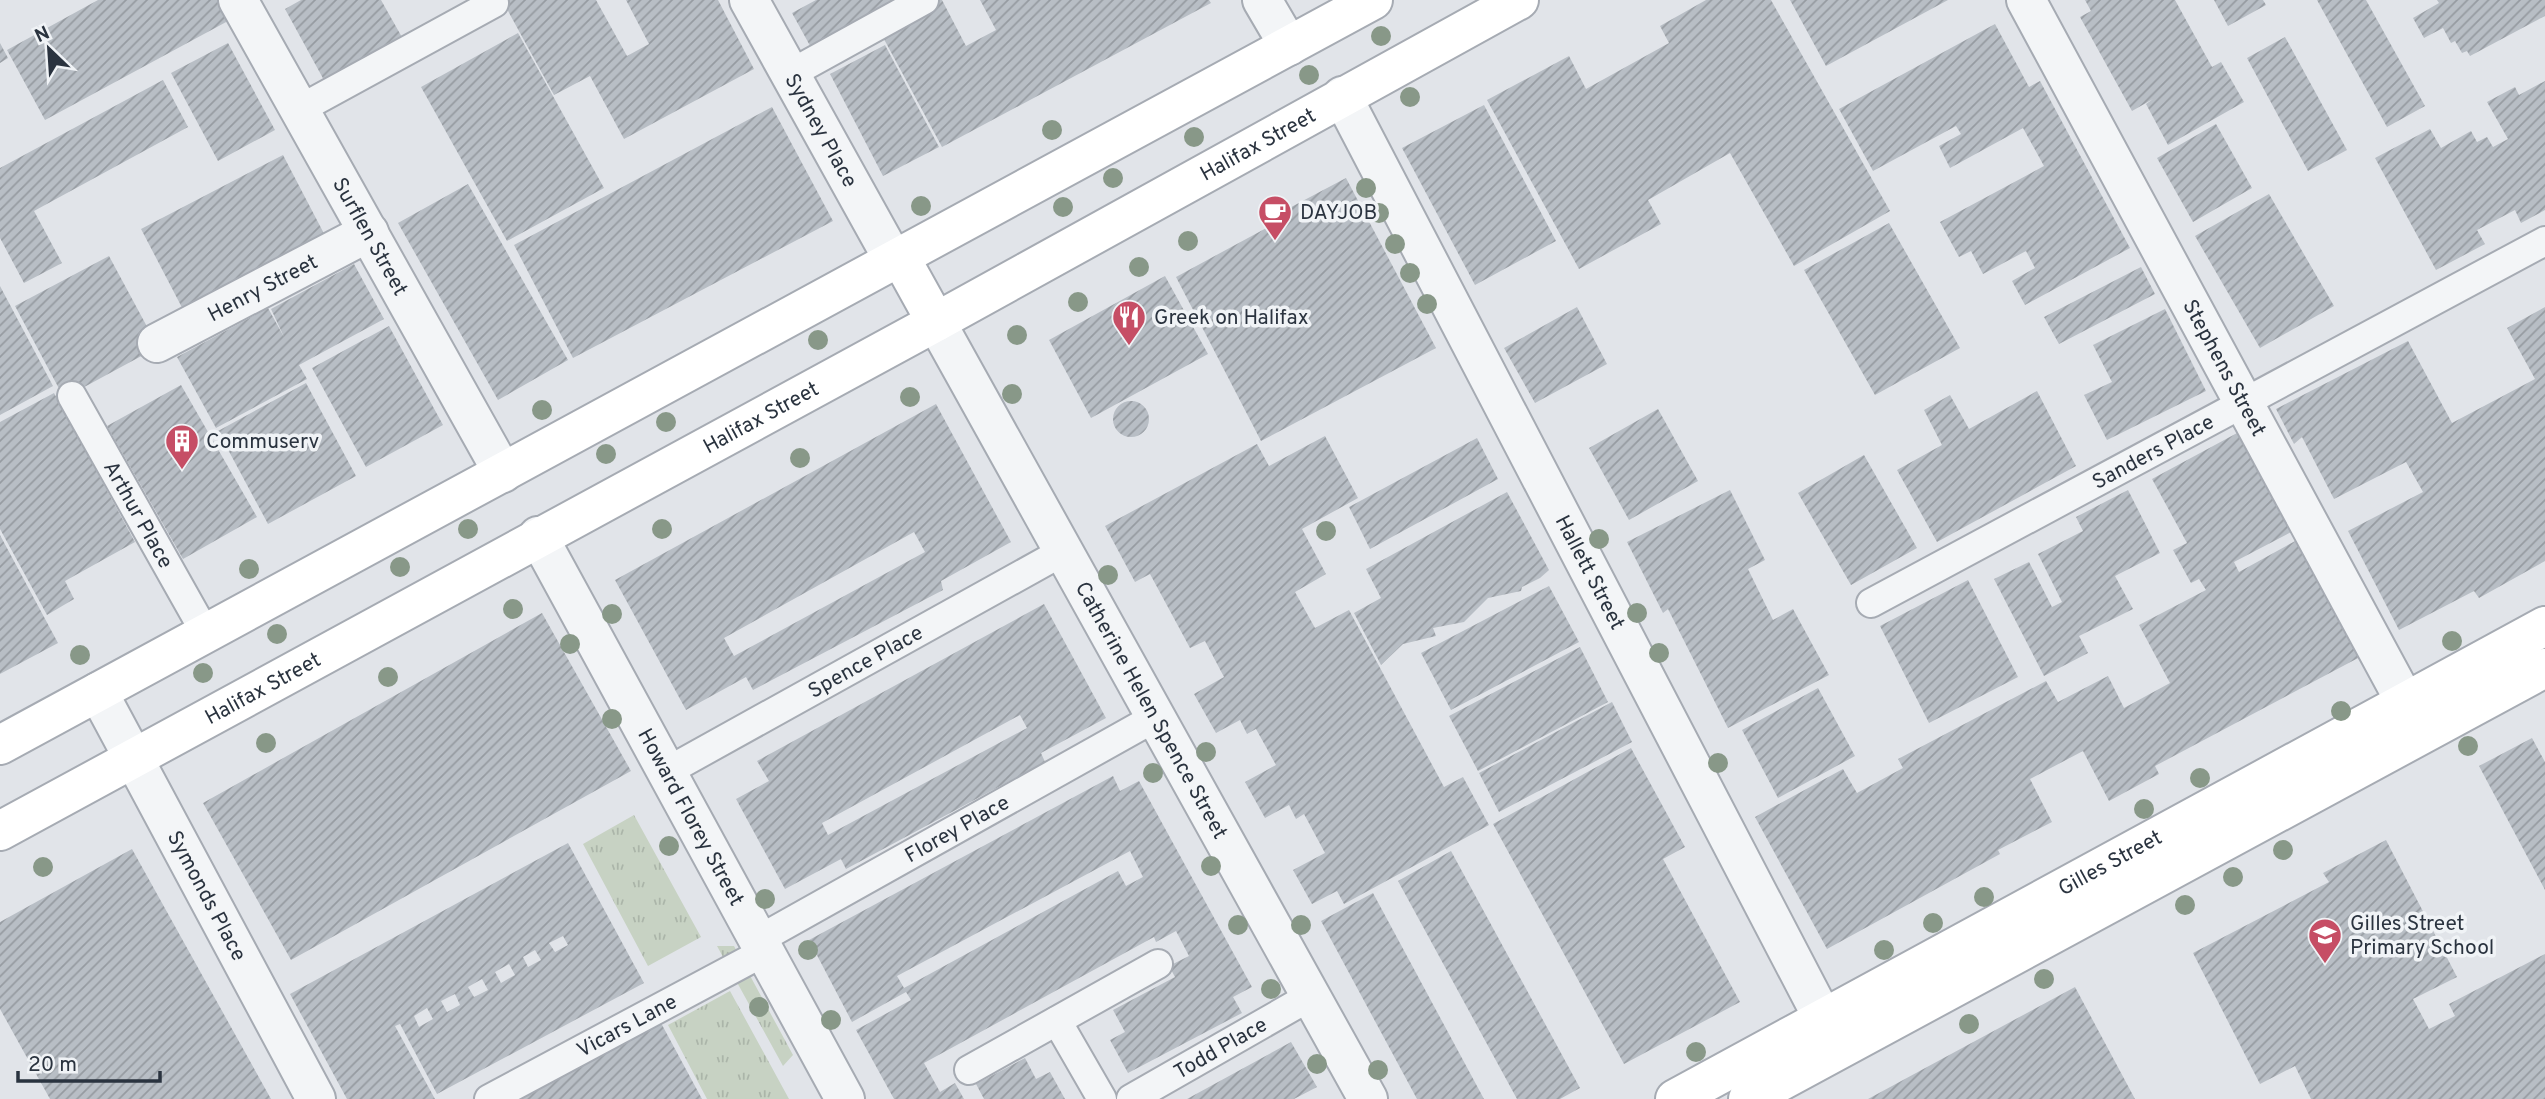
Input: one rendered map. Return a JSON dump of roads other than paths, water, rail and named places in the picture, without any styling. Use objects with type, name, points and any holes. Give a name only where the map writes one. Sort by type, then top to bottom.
[{"type":"street","name":"Surflen Street","points":[[238,0],[503,473]]},
{"type":"street","name":"Sydney Place","points":[[749,0],[897,259]]},
{"type":"street","points":[[1262,0],[1289,46]]},
{"type":"street","points":[[0,745],[1373,0]]},
{"type":"street","name":"Halifax Street","points":[[0,831],[538,536],[936,322],[1519,0]]},
{"type":"street","name":"Stephens Street","points":[[2026,0],[2423,735]]},
{"type":"street","name":"Hallett Street","points":[[1342,96],[1832,1034]]},
{"type":"street","name":"Henry Street","points":[[158,343],[369,232]]},
{"type":"street","points":[[897,259],[936,322]]},
{"type":"street","name":"Catherine Helen Spence Street","points":[[936,322],[1311,996],[1359,1096]]},
{"type":"street","name":"Howard Florey Street","points":[[538,536],[845,1099]]},
{"type":"street","name":"Gilles Street","points":[[2238,814],[2404,702],[2545,626]]},
{"type":"street","name":"Gilles Street","points":[[1675,1099],[1832,1034],[2238,814],[2423,735],[2545,668]]},
{"type":"street","name":"Symonds Place","points":[[98,692],[316,1099]]},
{"type":"street","name":"Gilles Street","points":[[1748,1099],[1832,1034]]},
{"type":"lane","points":[[790,74],[925,0]]},
{"type":"lane","points":[[300,109],[494,3]]},
{"type":"lane","name":"Sanders Place","points":[[1871,603],[2242,401],[2545,241]]},
{"type":"lane","name":"Arthur Place","points":[[72,396],[206,634]]},
{"type":"lane","name":"Spence Place","points":[[666,772],[1064,551]]},
{"type":"lane","name":"Florey Place","points":[[761,946],[1156,717]]},
{"type":"lane","name":"Vicars Lane","points":[[489,1099],[761,946]]},
{"type":"lane","points":[[969,1070],[1158,964]]},
{"type":"lane","name":"Todd Place","points":[[1131,1099],[1311,996]]},
{"type":"lane","points":[[1057,1020],[1102,1099]]},
{"type":"place","name":"DAYJOB","points":[[1275,242]]},
{"type":"place","name":"Greek on Halifax","points":[[1129,347]]},
{"type":"place","name":"Commuserv","points":[[182,471]]},
{"type":"place","name":"Gilles Street Primary School","points":[[2325,965]]}]
